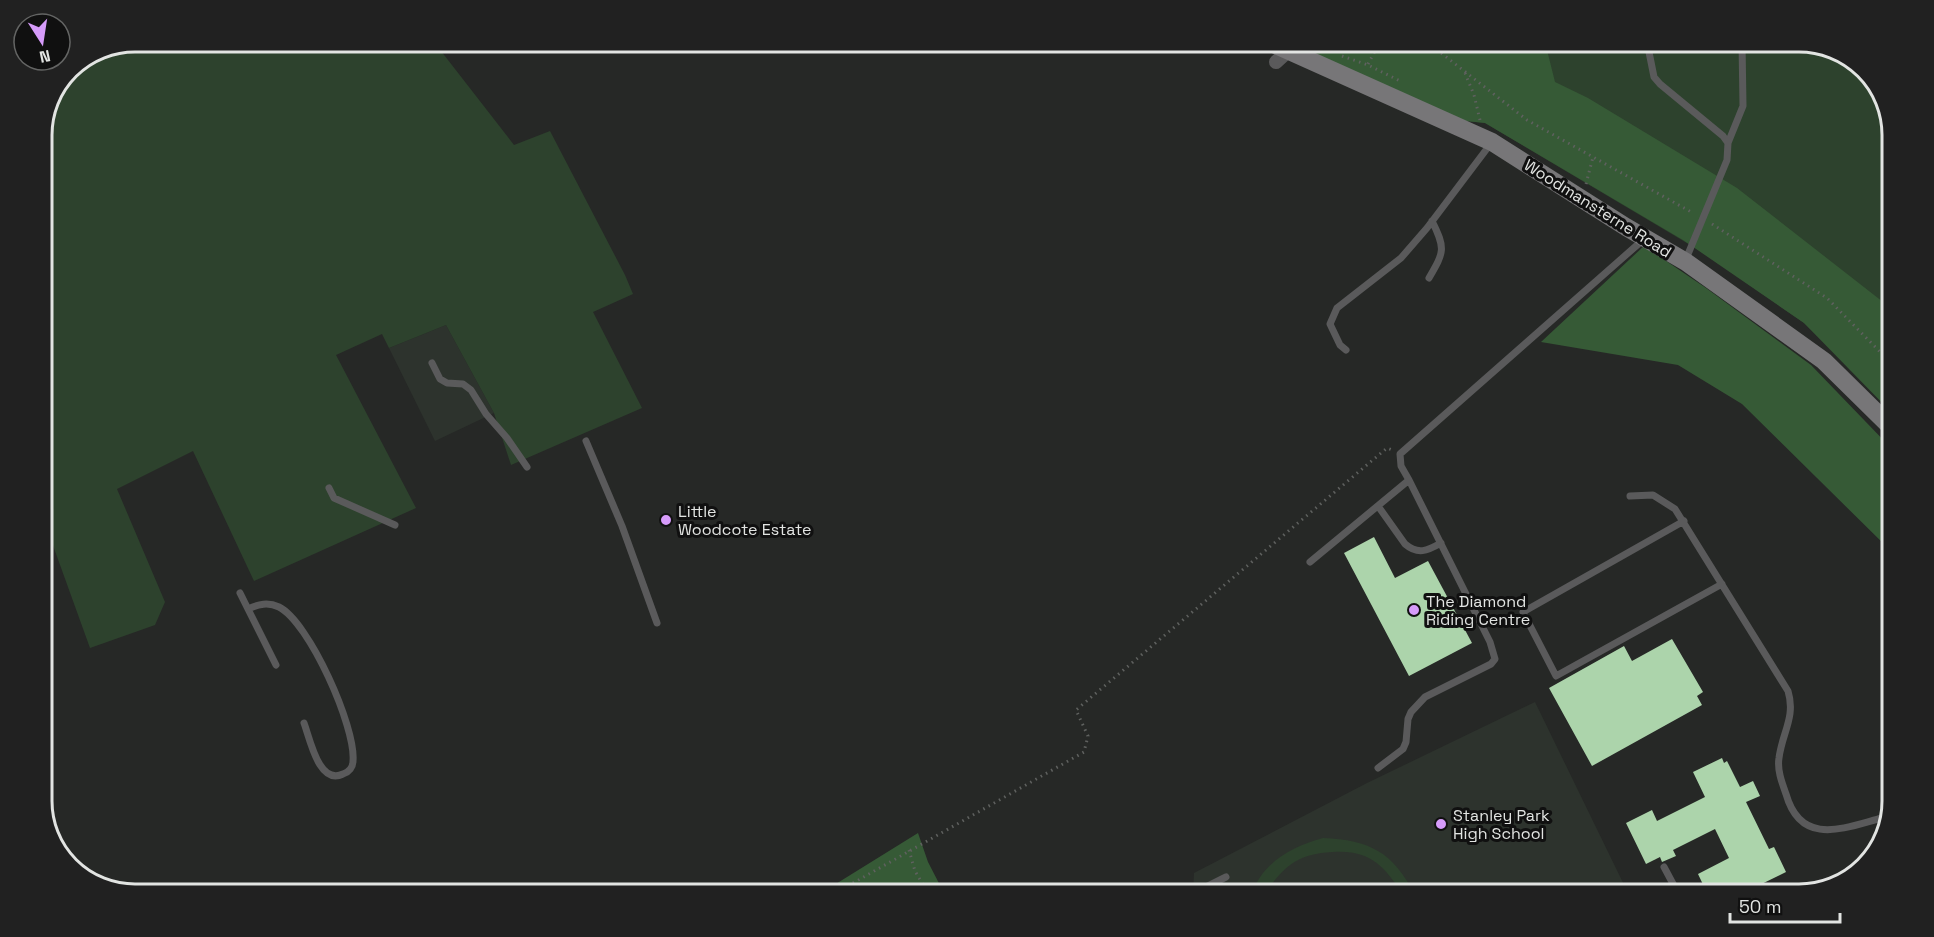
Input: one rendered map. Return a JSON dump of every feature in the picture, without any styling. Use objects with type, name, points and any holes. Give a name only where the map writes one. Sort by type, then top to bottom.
[{"type":"main road","name":"Woodmansterne Road","points":[[1278,52],[1282,57],[1492,142],[1686,262],[1824,361],[1881,418]]},
{"type":"lane","points":[[1649,52],[1654,77],[1660,84],[1724,136],[1728,143]]},
{"type":"lane","points":[[1686,262],[1727,160],[1728,143],[1743,106],[1742,52]]},
{"type":"lane","points":[[1346,351],[1340,345],[1330,324],[1337,308],[1401,258],[1492,142]]},
{"type":"lane","points":[[1429,278],[1442,256],[1441,239],[1432,221]]},
{"type":"lane","points":[[1378,768],[1403,749],[1406,742],[1408,719],[1417,704],[1425,697],[1491,664],[1495,659],[1490,642],[1401,466],[1400,454],[1646,237]]},
{"type":"lane","points":[[432,363],[440,379],[447,383],[463,384],[471,390],[486,414],[507,438],[527,467]]},
{"type":"lane","points":[[586,441],[622,526],[657,623]]},
{"type":"lane","points":[[1310,562],[1409,480]]},
{"type":"lane","points":[[329,488],[334,498],[395,525]]},
{"type":"lane","points":[[1630,496],[1653,495],[1675,509],[1788,691],[1792,703],[1778,766],[1792,809],[1798,818],[1810,826],[1837,831],[1880,819]]},
{"type":"lane","points":[[1378,506],[1410,549],[1424,552],[1441,543]]},
{"type":"lane","points":[[1684,521],[1523,612],[1556,676],[1722,584]]},
{"type":"lane","points":[[240,593],[276,665]]},
{"type":"lane","points":[[248,609],[266,603],[278,606],[290,615],[312,644],[336,693],[342,712],[353,756],[350,771],[336,777],[330,776],[322,769],[304,723]]},
{"type":"lane","points":[[1664,867],[1672,884]]},
{"type":"lane","points":[[1212,884],[1226,877]]},
{"type":"path","points":[[1351,59],[1368,65],[1375,52]]},
{"type":"path","points":[[1440,52],[1527,120],[1704,219],[1827,298],[1881,353]]},
{"type":"path","points":[[1464,71],[1474,94],[1481,123]]},
{"type":"path","points":[[1584,191],[1593,157]]},
{"type":"path","points":[[851,884],[1084,752],[1088,736],[1076,710],[1387,448],[1400,454]]},
{"type":"path","points":[[909,850],[915,871],[923,884]]},
{"type":"shaded area","points":[[446,325],[494,413],[435,441],[389,348]]},
{"type":"shaded area","name":"Stanley Park High School","points":[[1535,702],[1624,884],[1194,884],[1194,873],[1367,783]]},
{"type":"green space","points":[[442,52],[514,145],[550,131],[633,294],[593,312],[642,408],[511,465],[494,413],[446,325],[389,348],[382,334],[336,355],[416,508],[254,581],[193,451],[117,489],[165,602],[155,625],[90,648],[53,545],[53,130],[55,114],[61,99],[81,73],[109,57],[125,53]]},
{"type":"green space","points":[[1302,52],[1798,52],[1815,54],[1840,64],[1864,85],[1875,104],[1880,119],[1881,397],[1804,323],[1702,252],[1485,123],[1456,120]]},
{"type":"green space","points":[[1302,52],[1548,52],[1555,82],[1588,98],[1737,188],[1881,301],[1881,402],[1804,323],[1683,240],[1485,123],[1456,120]]},
{"type":"green space","points":[[1644,246],[1811,365],[1881,438],[1882,542],[1742,404],[1678,365],[1541,342]]},
{"type":"green space","points":[[918,833],[928,862],[939,884],[836,884]]},
{"type":"green space","points":[[1323,838],[1340,839],[1367,846],[1389,859],[1409,884],[1395,884],[1382,867],[1366,856],[1356,853],[1332,852],[1300,859],[1285,870],[1273,884],[1256,884],[1271,865],[1289,851]]},
{"type":"building","name":"The Diamond Riding Centre","points":[[1374,537],[1395,578],[1428,561],[1472,643],[1409,676],[1344,553]]},
{"type":"building","points":[[1672,639],[1703,692],[1697,696],[1702,705],[1592,766],[1549,688],[1624,646],[1632,661]]},
{"type":"building","points":[[1722,758],[1724,763],[1727,761],[1740,787],[1753,781],[1760,796],[1746,802],[1769,849],[1774,847],[1786,872],[1761,884],[1703,884],[1698,874],[1729,858],[1715,829],[1673,850],[1676,856],[1662,862],[1660,857],[1646,864],[1626,823],[1652,810],[1657,821],[1705,797],[1693,772]]},
{"type":"place","name":"Little Woodcote Estate","points":[[666,520]]},
{"type":"place","name":"The Diamond Riding Centre","points":[[1414,610]]},
{"type":"place","name":"Stanley Park High School","points":[[1441,824]]}]
